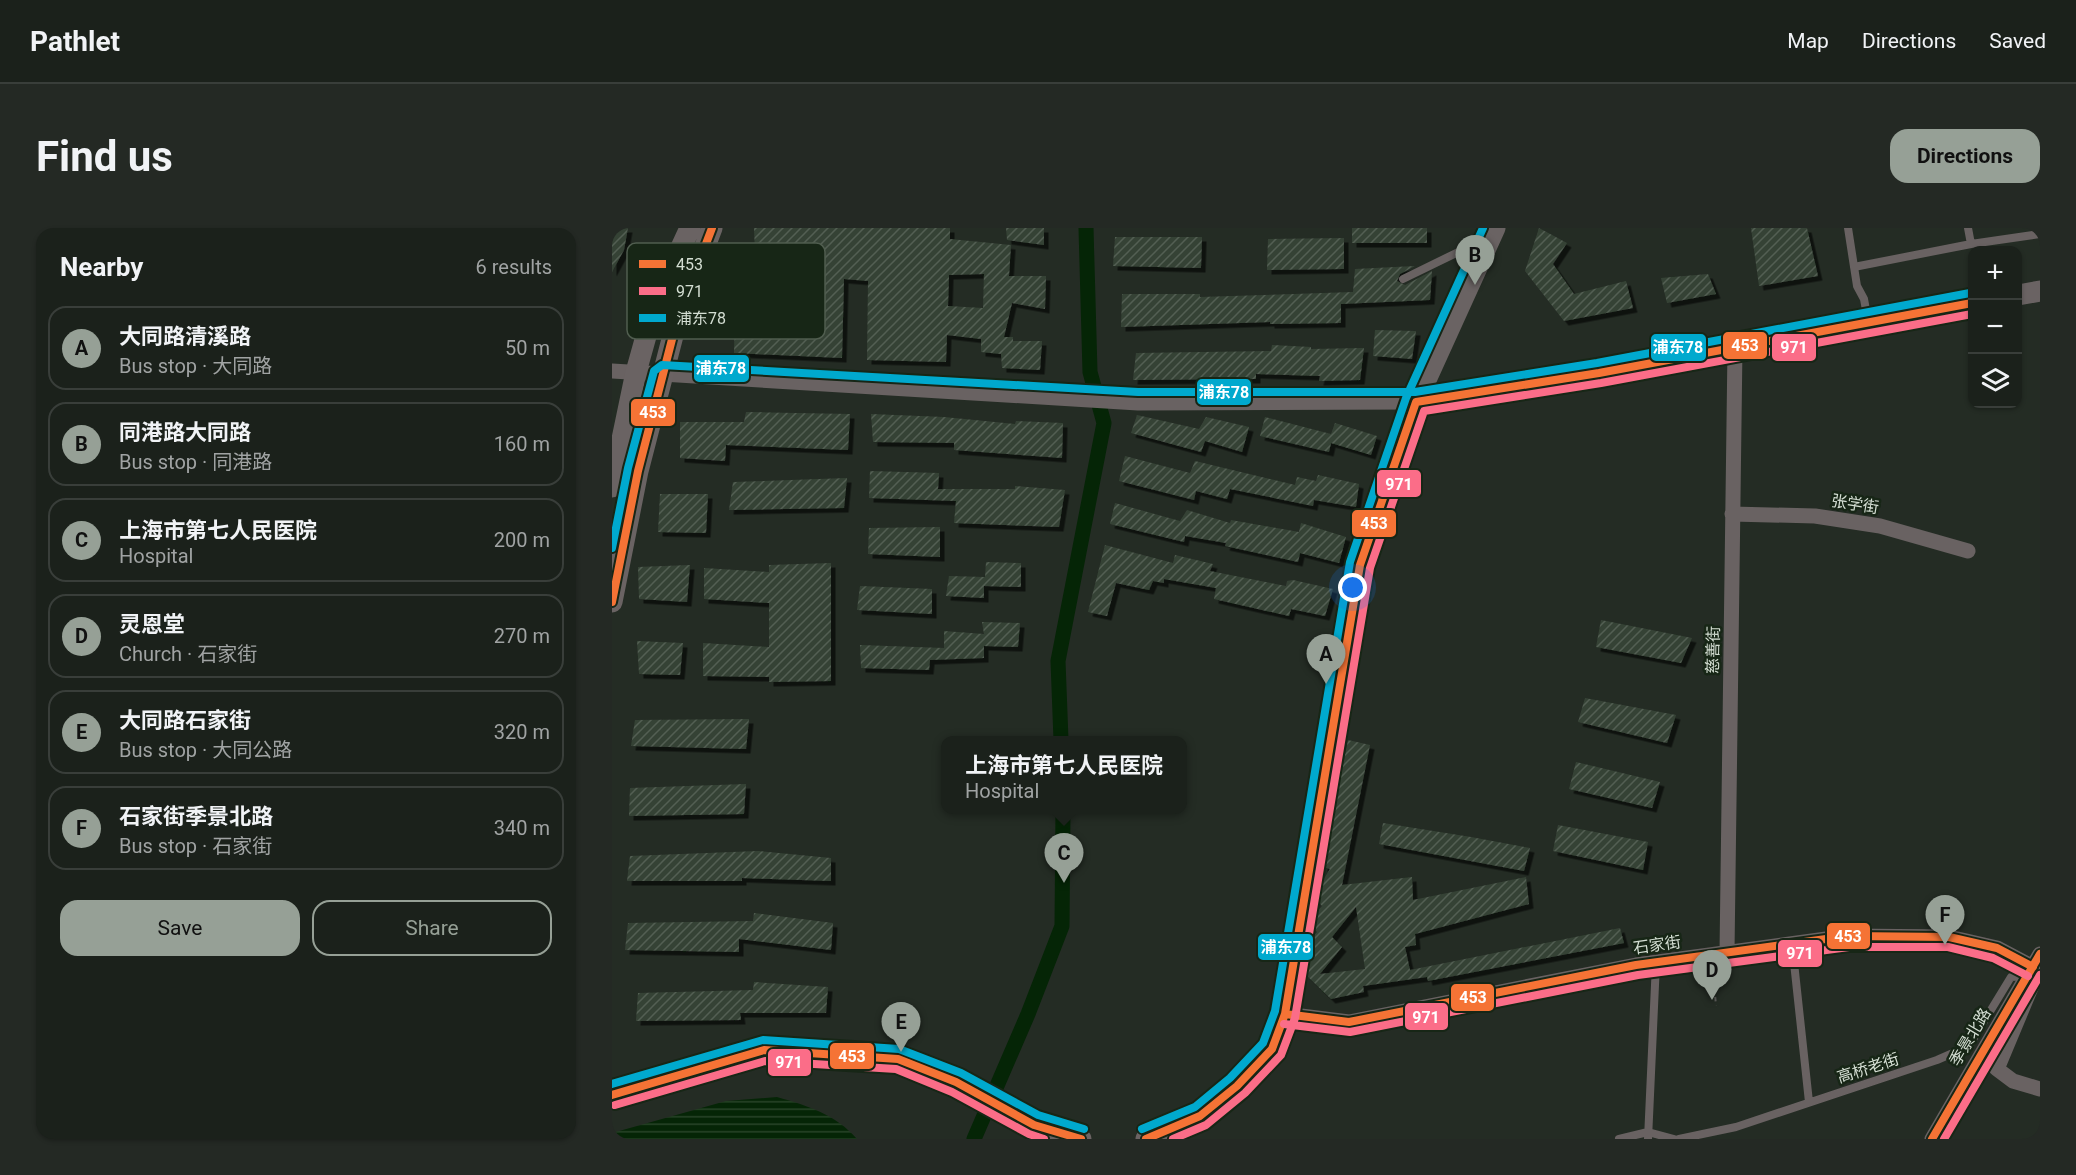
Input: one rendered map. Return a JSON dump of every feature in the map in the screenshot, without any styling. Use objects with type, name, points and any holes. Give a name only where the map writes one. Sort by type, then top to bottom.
[{"type":"street","points":[[683,243],[690,228]]},
{"type":"street","points":[[706,243],[712,228]]},
{"type":"street","points":[[1146,1139],[1200,1116],[1237,1086],[1272,1049],[1285,1014],[1360,565],[1416,402],[1497,231]]},
{"type":"street","points":[[2022,294],[2040,291]]},
{"type":"street","points":[[612,370],[1138,403],[1416,402],[1599,373],[1968,304]]},
{"type":"street","points":[[612,487],[645,339]]},
{"type":"street","points":[[612,602],[638,471],[673,339]]},
{"type":"street","name":"慈善街","points":[[1719,954],[1735,347]]},
{"type":"street","name":"张学街","points":[[1732,514],[1815,516],[1880,526],[1968,551]]},
{"type":"street","name":"石家街","points":[[1285,1014],[1349,1022],[1656,963],[1848,936],[1949,937],[1997,948],[2034,966]]},
{"type":"street","points":[[2034,966],[2033,982],[1997,1069],[2013,1081],[2040,1089]]},
{"type":"street","name":"季景北路","points":[[1932,1139],[1959,1089],[2034,966]]},
{"type":"street","points":[[612,1095],[764,1050],[898,1059],[956,1082],[1034,1125],[1081,1139]]},
{"type":"lane","points":[[1848,228],[1854,267],[1868,322]]},
{"type":"lane","points":[[1968,228],[1971,244]]},
{"type":"lane","points":[[1403,279],[1497,231]]},
{"type":"lane","points":[[1854,267],[1971,244],[2040,234]]},
{"type":"lane","points":[[1792,944],[1809,1102]]},
{"type":"lane","points":[[1648,1135],[1656,963]]},
{"type":"lane","name":"高桥老街","points":[[1679,1139],[1736,1126],[1937,1060],[1969,1046],[2011,977],[2034,966]]},
{"type":"lane","points":[[1619,1139],[1648,1135],[1674,1139]]},
{"type":"path","points":[[1716,1006],[1719,954]]},
{"type":"shaded area","points":[[777,1097],[830,1117],[849,1130],[857,1139],[612,1139],[612,1133],[726,1101]]},
{"type":"building","points":[[612,228],[628,228],[624,250],[612,272]]},
{"type":"building","points":[[754,228],[950,228],[950,239],[1011,245],[1009,276],[1046,276],[1045,309],[1012,303],[1004,337],[1013,337],[1013,341],[1042,341],[1040,370],[1002,368],[1001,354],[981,352],[981,339],[947,335],[946,362],[867,360],[868,281],[844,279],[842,358],[734,353],[734,339],[825,339],[825,243],[755,243]],"holes":[[[984,274],[983,308],[948,306],[949,275]]]},
{"type":"building","points":[[1006,228],[1044,228],[1044,245],[1007,240]]},
{"type":"building","points":[[1352,228],[1427,228],[1427,243],[1352,243]]},
{"type":"building","points":[[1539,228],[1567,243],[1553,264],[1574,294],[1626,281],[1633,308],[1564,321],[1525,271]]},
{"type":"building","points":[[1751,228],[1807,228],[1818,276],[1759,286]]},
{"type":"building","points":[[1115,237],[1202,237],[1201,268],[1113,266]]},
{"type":"building","points":[[1344,238],[1344,269],[1267,270],[1268,239]]},
{"type":"building","points":[[1415,266],[1400,274],[1397,281],[1405,285],[1432,271],[1430,300],[1341,304],[1341,323],[1270,324],[1270,322],[1121,327],[1122,294],[1200,294],[1200,297],[1353,292],[1355,269]]},
{"type":"building","points":[[1708,274],[1716,294],[1667,303],[1661,278]]},
{"type":"building","points":[[1375,330],[1416,331],[1412,359],[1373,356]]},
{"type":"building","points":[[1272,345],[1311,347],[1311,349],[1364,348],[1360,380],[1319,381],[1320,376],[1256,374],[1256,379],[1133,380],[1136,353],[1271,351]]},
{"type":"building","points":[[746,412],[850,414],[848,450],[726,445],[725,461],[680,458],[680,422],[744,422]]},
{"type":"building","points":[[871,414],[944,417],[1015,424],[1016,421],[1063,423],[1062,458],[954,450],[954,443],[873,442]]},
{"type":"building","points":[[1137,415],[1199,429],[1206,417],[1249,427],[1242,452],[1205,441],[1201,452],[1131,433]]},
{"type":"building","points":[[1265,417],[1331,434],[1335,423],[1377,436],[1371,455],[1331,443],[1329,452],[1260,436]]},
{"type":"building","points":[[1125,456],[1190,473],[1195,461],[1295,485],[1297,477],[1316,481],[1318,475],[1359,484],[1356,507],[1314,500],[1313,506],[1230,489],[1227,499],[1196,491],[1194,500],[1119,481]]},
{"type":"building","points":[[870,471],[939,473],[938,489],[1015,489],[1015,486],[1065,490],[1059,527],[954,523],[956,501],[869,498]]},
{"type":"building","points":[[847,478],[844,508],[729,510],[733,482]]},
{"type":"building","points":[[660,494],[708,494],[706,533],[658,532]]},
{"type":"building","points":[[1115,503],[1180,521],[1187,510],[1230,523],[1231,520],[1299,532],[1301,523],[1346,537],[1339,563],[1300,553],[1298,562],[1225,546],[1226,543],[1185,536],[1184,542],[1110,524]]},
{"type":"building","points":[[940,527],[940,557],[868,554],[869,528]]},
{"type":"building","points":[[1105,545],[1173,563],[1175,555],[1213,564],[1210,571],[1286,586],[1287,581],[1293,580],[1333,589],[1325,616],[1291,609],[1289,616],[1214,599],[1216,588],[1164,579],[1164,583],[1153,581],[1149,590],[1116,583],[1107,616],[1088,612]]},
{"type":"building","points":[[986,562],[1021,563],[1021,587],[984,586],[984,598],[946,596],[949,576],[985,577]]},
{"type":"building","points":[[831,563],[831,681],[769,682],[769,677],[703,676],[703,643],[769,647],[769,603],[704,599],[704,568],[769,572],[769,565]]},
{"type":"building","points":[[690,565],[687,602],[639,599],[638,567]]},
{"type":"building","points":[[860,586],[932,589],[932,614],[857,610]]},
{"type":"building","points":[[1601,620],[1692,638],[1681,663],[1596,647]]},
{"type":"building","points":[[982,622],[1020,623],[1018,647],[984,646],[984,658],[930,660],[929,670],[861,668],[860,645],[944,648],[944,631],[984,634]]},
{"type":"building","points":[[637,641],[683,643],[680,675],[639,674]]},
{"type":"building","points":[[1585,698],[1676,715],[1667,743],[1578,722]]},
{"type":"building","points":[[749,719],[746,749],[631,746],[635,720]]},
{"type":"building","points":[[1348,740],[1370,745],[1342,885],[1412,877],[1413,900],[1526,877],[1529,904],[1415,934],[1416,945],[1405,947],[1410,970],[1620,928],[1624,943],[1428,981],[1427,977],[1363,986],[1364,992],[1331,999],[1305,974],[1306,965],[1315,956],[1309,950],[1311,939],[1317,932],[1312,927],[1315,914],[1322,906],[1317,900],[1320,885],[1330,869],[1323,867]],"holes":[[[1356,907],[1365,969],[1320,974],[1342,947],[1332,937]]]},
{"type":"building","points":[[1576,762],[1660,782],[1652,808],[1569,789]]},
{"type":"building","points":[[746,784],[744,814],[629,816],[630,788]]},
{"type":"building","points":[[1383,823],[1530,848],[1524,871],[1379,844]]},
{"type":"building","points":[[1558,825],[1648,842],[1643,870],[1553,851]]},
{"type":"building","points":[[758,851],[831,858],[831,881],[742,878],[742,881],[627,881],[630,856]]},
{"type":"building","points":[[754,913],[833,923],[831,950],[739,939],[739,952],[625,950],[628,923],[753,921]]},
{"type":"building","points":[[754,982],[828,987],[826,1013],[740,1013],[741,1020],[636,1021],[638,993],[753,990]]},
{"type":"waterway","points":[[1061,736],[1058,661],[1104,423],[1090,372],[1086,228]]},
{"type":"waterway","points":[[974,1139],[1028,1014],[1062,926],[1063,814]]},
{"type":"transit line","name":"453","points":[[706,243],[712,228]]},
{"type":"transit line","name":"浦东78","points":[[1142,1129],[1195,1107],[1230,1078],[1263,1043],[1275,1011],[1350,562],[1406,398],[1483,228]]},
{"type":"transit line","name":"浦东78","points":[[612,548],[628,468],[654,371],[662,365],[1138,392],[1415,392],[1597,363],[1968,293]]},
{"type":"transit line","name":"453","points":[[1146,1139],[1200,1116],[1237,1086],[1272,1049],[1285,1014],[1360,565],[1416,402],[1599,373],[1968,304]]},
{"type":"transit line","name":"971","points":[[1173,1139],[1206,1125],[1245,1093],[1281,1055],[1295,1018],[1370,568],[1424,411],[1601,383],[1968,315]]},
{"type":"transit line","name":"453","points":[[612,602],[638,471],[672,339]]},
{"type":"transit line","name":"453","points":[[1285,1014],[1349,1022],[1636,965],[1848,936],[1949,937],[1997,948],[2033,967]]},
{"type":"transit line","name":"971","points":[[1284,1024],[1350,1032],[1638,975],[1849,947],[1948,947],[1993,958],[2028,976]]},
{"type":"transit line","name":"453","points":[[1932,1139],[2040,954]]},
{"type":"transit line","name":"971","points":[[1944,1139],[2040,975]]},
{"type":"transit line","name":"浦东78","points":[[612,1084],[763,1040],[899,1049],[961,1073],[1038,1115],[1084,1129]]},
{"type":"transit line","name":"453","points":[[612,1095],[764,1050],[898,1059],[956,1082],[1034,1125],[1081,1139]]},
{"type":"transit line","name":"971","points":[[615,1105],[765,1061],[896,1069],[952,1092],[1029,1134],[1044,1139]]},
{"type":"place","name":"同港路大同路","points":[[1475,285]]},
{"type":"place","name":"大同路清溪路","points":[[1326,684]]},
{"type":"place","name":"上海市第七人民医院","points":[[1064,883]]},
{"type":"place","name":"石家街季景北路","points":[[1945,945]]},
{"type":"place","name":"灵恩堂","points":[[1712,1000]]},
{"type":"place","name":"大同路石家街","points":[[901,1052]]}]
